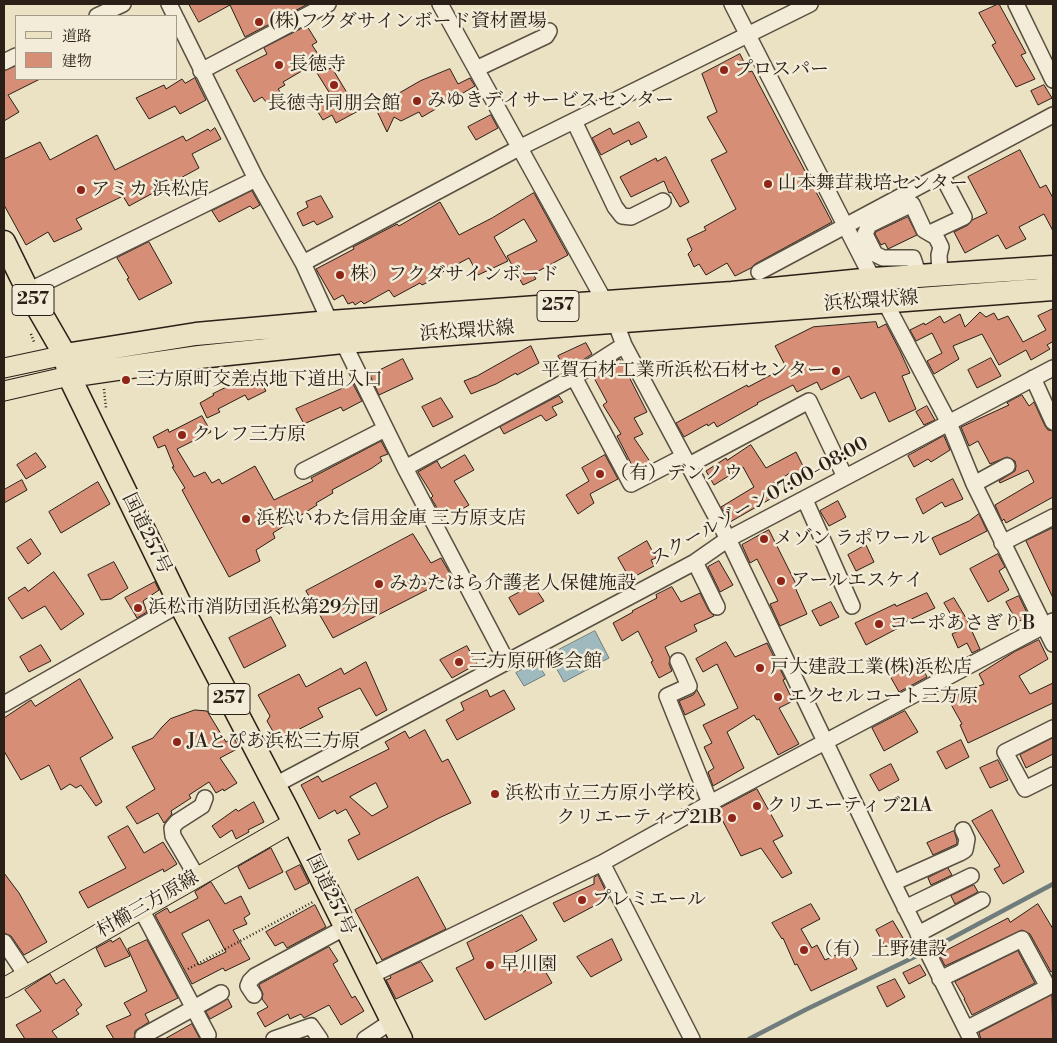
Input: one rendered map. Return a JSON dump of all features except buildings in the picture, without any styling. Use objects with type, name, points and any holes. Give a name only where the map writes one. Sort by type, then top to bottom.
[{"type":"highway","name":"国道257号","points":[[4,242],[67,366],[180,604],[294,822],[396,1030]]},
{"type":"highway","name":"浜松環状線","points":[[67,366],[199,357],[343,342],[610,312],[732,293],[873,279],[1053,267]]},
{"type":"highway","name":"浜松環状線","points":[[67,366],[196,334],[330,322],[885,301],[1053,289]]},
{"type":"main road","name":"浜松環状線","points":[[4,368],[67,366]]},
{"type":"main road","name":"浜松環状線","points":[[4,391],[67,366]]},
{"type":"main road","name":"村櫛三方原線","points":[[4,988],[294,822]]},
{"type":"street","points":[[99,15],[122,4]]},
{"type":"street","points":[[201,71],[328,4]]},
{"type":"street","points":[[440,4],[610,312],[624,345],[728,539],[825,743],[905,908],[929,955],[940,979],[968,1034],[1048,987],[1022,939],[940,979]]},
{"type":"street","points":[[732,4],[949,423],[974,484],[1002,543],[1049,623],[1053,644]]},
{"type":"street","points":[[303,263],[519,148],[810,4]]},
{"type":"street","points":[[1016,4],[1053,80]]},
{"type":"street","points":[[178,21],[256,179],[303,263],[330,322]]},
{"type":"street","points":[[476,70],[546,36],[549,31]]},
{"type":"street","points":[[759,272],[1053,115]]},
{"type":"street","points":[[574,121],[622,216],[631,217],[663,202]]},
{"type":"street","points":[[934,234],[964,217],[942,175]]},
{"type":"street","points":[[28,291],[256,179]]},
{"type":"street","points":[[910,192],[934,234],[941,247],[930,276],[913,258],[883,258],[876,254],[865,234],[869,225],[912,204],[924,230],[934,234]]},
{"type":"street","points":[[343,342],[405,468],[507,662]]},
{"type":"street","points":[[405,468],[574,377],[624,345]]},
{"type":"street","name":"スクールゾーン07:00-08:00","points":[[275,785],[695,562],[728,539],[806,500],[845,477],[1053,368]]},
{"type":"street","points":[[574,377],[631,484],[686,461],[809,401],[845,477]]},
{"type":"street","points":[[1033,378],[1053,422]]},
{"type":"street","points":[[303,471],[386,429]]},
{"type":"street","points":[[974,484],[1006,466]]},
{"type":"street","points":[[806,500],[852,606]]},
{"type":"street","points":[[1002,543],[1053,517]]},
{"type":"street","points":[[695,562],[717,607]]},
{"type":"street","points":[[4,704],[180,604]]},
{"type":"street","points":[[370,976],[602,863],[710,803],[1049,623]]},
{"type":"street","points":[[678,661],[689,686],[667,696],[710,803]]},
{"type":"street","points":[[1053,728],[1005,752],[1025,789],[1053,775]]},
{"type":"street","points":[[197,877],[173,836],[172,828],[177,822],[202,806],[205,798]]},
{"type":"street","points":[[893,883],[964,850],[967,838],[963,830]]},
{"type":"street","points":[[602,863],[692,1039]]},
{"type":"street","points":[[905,908],[971,876]]},
{"type":"street","points":[[918,934],[982,900]]},
{"type":"street","points":[[141,909],[208,1035]]},
{"type":"street","points":[[254,995],[248,986],[255,976],[346,927]]},
{"type":"street","points":[[4,942],[26,975]]},
{"type":"street","points":[[143,1036],[221,993]]},
{"type":"street","points":[[274,1039],[311,1026],[320,1039]]},
{"type":"street","points":[[365,1039],[396,1030]]},
{"type":"path","points":[[104,381],[106,416]]},
{"type":"path","points":[[176,975],[316,900]]},
{"type":"water","points":[[595,631],[609,658],[564,682],[549,655]]},
{"type":"water","points":[[536,662],[545,675],[524,686],[516,673]]},
{"type":"waterway","points":[[749,1039],[935,947],[1053,884]]},
{"type":"place","name":"(株)フクダサインボード資材置場","points":[[259,22]]},
{"type":"place","name":"長徳寺","points":[[279,65]]},
{"type":"place","name":"プロスパー","points":[[724,70]]},
{"type":"place","name":"長徳寺同朋会館","points":[[334,85]]},
{"type":"place","name":"みゆきデイサービスセンター","points":[[417,101]]},
{"type":"place","name":"山本舞茸栽培センター","points":[[768,184]]},
{"type":"place","name":"アミカ 浜松店","points":[[81,190]]},
{"type":"place","name":"株）フクダサインボード","points":[[340,275]]},
{"type":"place","name":"平賀石材工業所浜松石材センター","points":[[836,371]]},
{"type":"place","name":"三方原町交差点地下道出入口","points":[[126,380]]},
{"type":"place","name":"クレフ三方原","points":[[182,435]]},
{"type":"place","name":"（有）デンノウ","points":[[600,474]]},
{"type":"place","name":"浜松いわた信用金庫 三方原支店","points":[[246,519]]},
{"type":"place","name":"メゾン ラポワール","points":[[764,539]]},
{"type":"place","name":"アールエスケイ","points":[[781,581]]},
{"type":"place","name":"みかたはら介護老人保健施設","points":[[379,584]]},
{"type":"place","name":"浜松市消防団浜松第29分団","points":[[138,608]]},
{"type":"place","name":"コーポあさぎりB","points":[[879,624]]},
{"type":"place","name":"三方原研修会館","points":[[459,662]]},
{"type":"place","name":"戸大建設工業(株)浜松店","points":[[760,668]]},
{"type":"place","name":"エクセルコート三方原","points":[[778,697]]},
{"type":"place","name":"JAとぴあ浜松三方原","points":[[177,742]]},
{"type":"place","name":"浜松市立三方原小学校","points":[[495,794]]},
{"type":"place","name":"クリエーティブ21A","points":[[757,806]]},
{"type":"place","name":"クリエーティブ21B","points":[[732,818]]},
{"type":"place","name":"プレミエール","points":[[582,900]]},
{"type":"place","name":"（有）上野建設","points":[[804,950]]},
{"type":"place","name":"早川園","points":[[490,965]]}]
